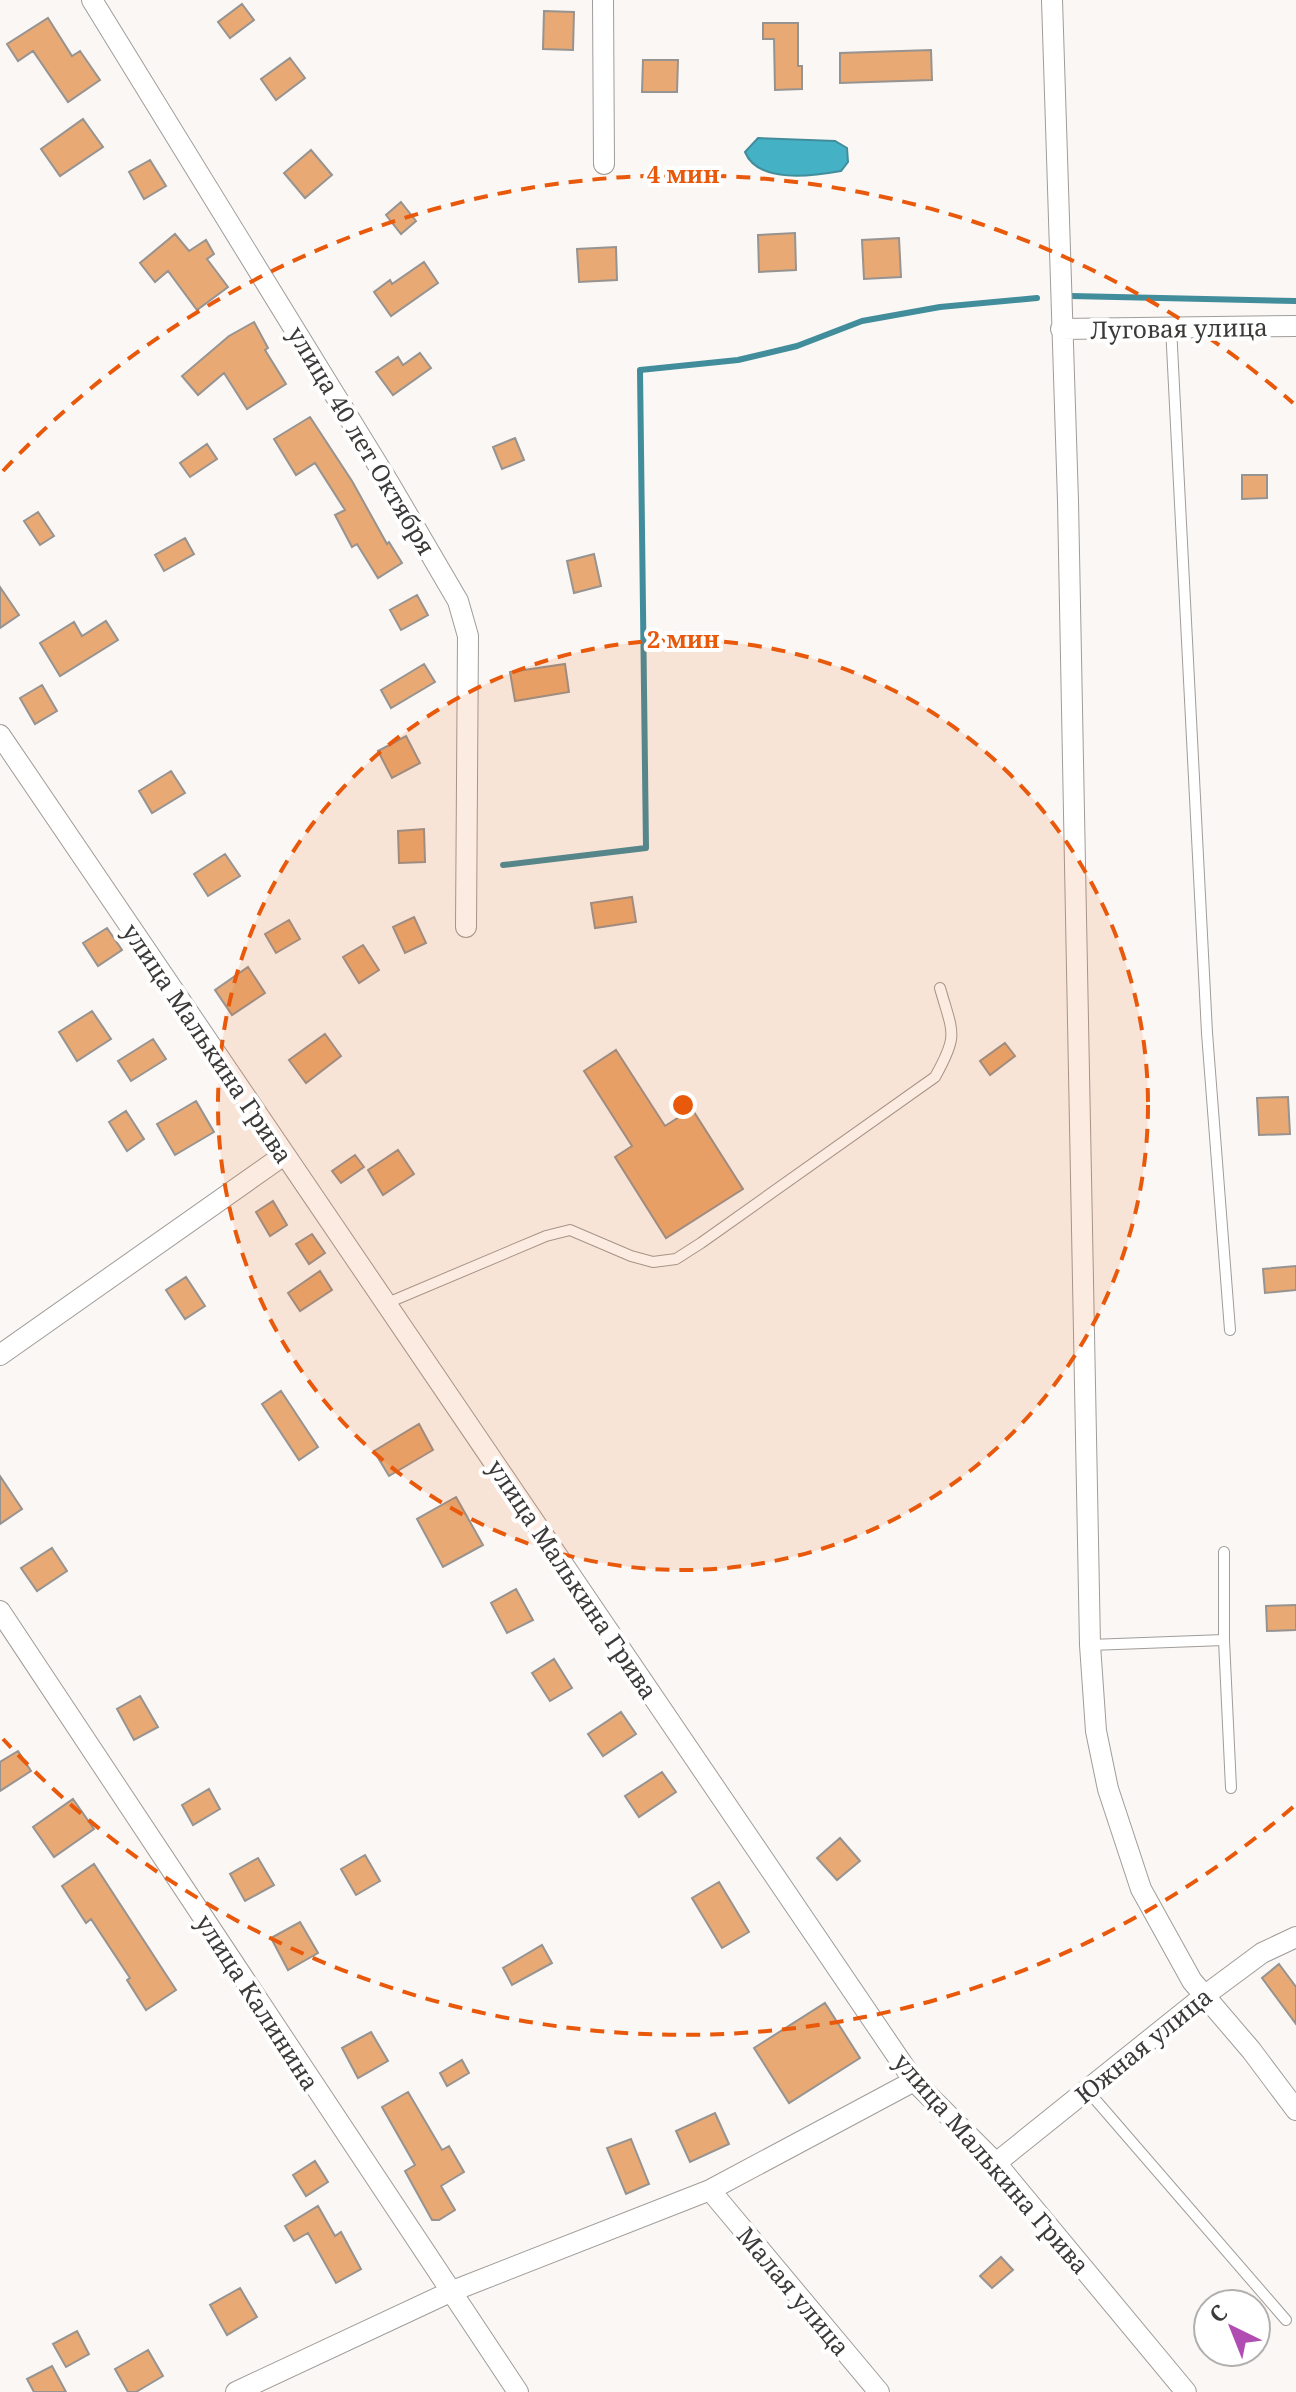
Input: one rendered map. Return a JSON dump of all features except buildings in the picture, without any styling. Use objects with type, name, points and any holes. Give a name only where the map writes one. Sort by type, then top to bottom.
[{"type":"street","name":"улица 40 лет Октября","points":[[92,0],[374,457],[458,601],[468,636],[466,927]]},
{"type":"street","points":[[603,0],[604,164]]},
{"type":"street","points":[[1052,0],[1069,532],[1090,1645],[1096,1731],[1113,1803],[1141,1889],[1192,1981],[1251,2050],[1296,2110]]},
{"type":"street","name":"Луговая улица","points":[[1061,329],[1296,326]]},
{"type":"street","name":"улица Малькина Грива","points":[[0,735],[914,2081],[996,2163],[1186,2392]]},
{"type":"street","points":[[0,1355],[284,1155]]},
{"type":"street","name":"улица Калинина","points":[[0,1611],[518,2392]]},
{"type":"street","name":"Южная улица","points":[[996,2163],[1204,1996],[1262,1953],[1296,1937]]},
{"type":"street","points":[[236,2392],[450,2292],[710,2190],[914,2081]]},
{"type":"street","name":"Малая улица","points":[[710,2190],[879,2392]]},
{"type":"lane","points":[[1171,327],[1207,1033],[1230,1330]]},
{"type":"lane","points":[[385,1304],[546,1236],[570,1230],[631,1256],[653,1262],[676,1259],[935,1077],[953,1036],[940,988]]},
{"type":"lane","points":[[1224,1552],[1224,1640],[1231,1788]]},
{"type":"lane","points":[[1090,1645],[1224,1640]]},
{"type":"lane","points":[[1087,2090],[1286,2320]]},
{"type":"water","points":[[758,138],[835,141],[847,148],[848,162],[841,171],[829,173],[802,176],[774,173],[752,162],[745,152]]},
{"type":"waterway","points":[[1071,296],[1296,301]]},
{"type":"waterway","points":[[503,865],[646,848],[640,370],[738,360],[797,346],[862,321],[940,307],[1037,298]]}]
